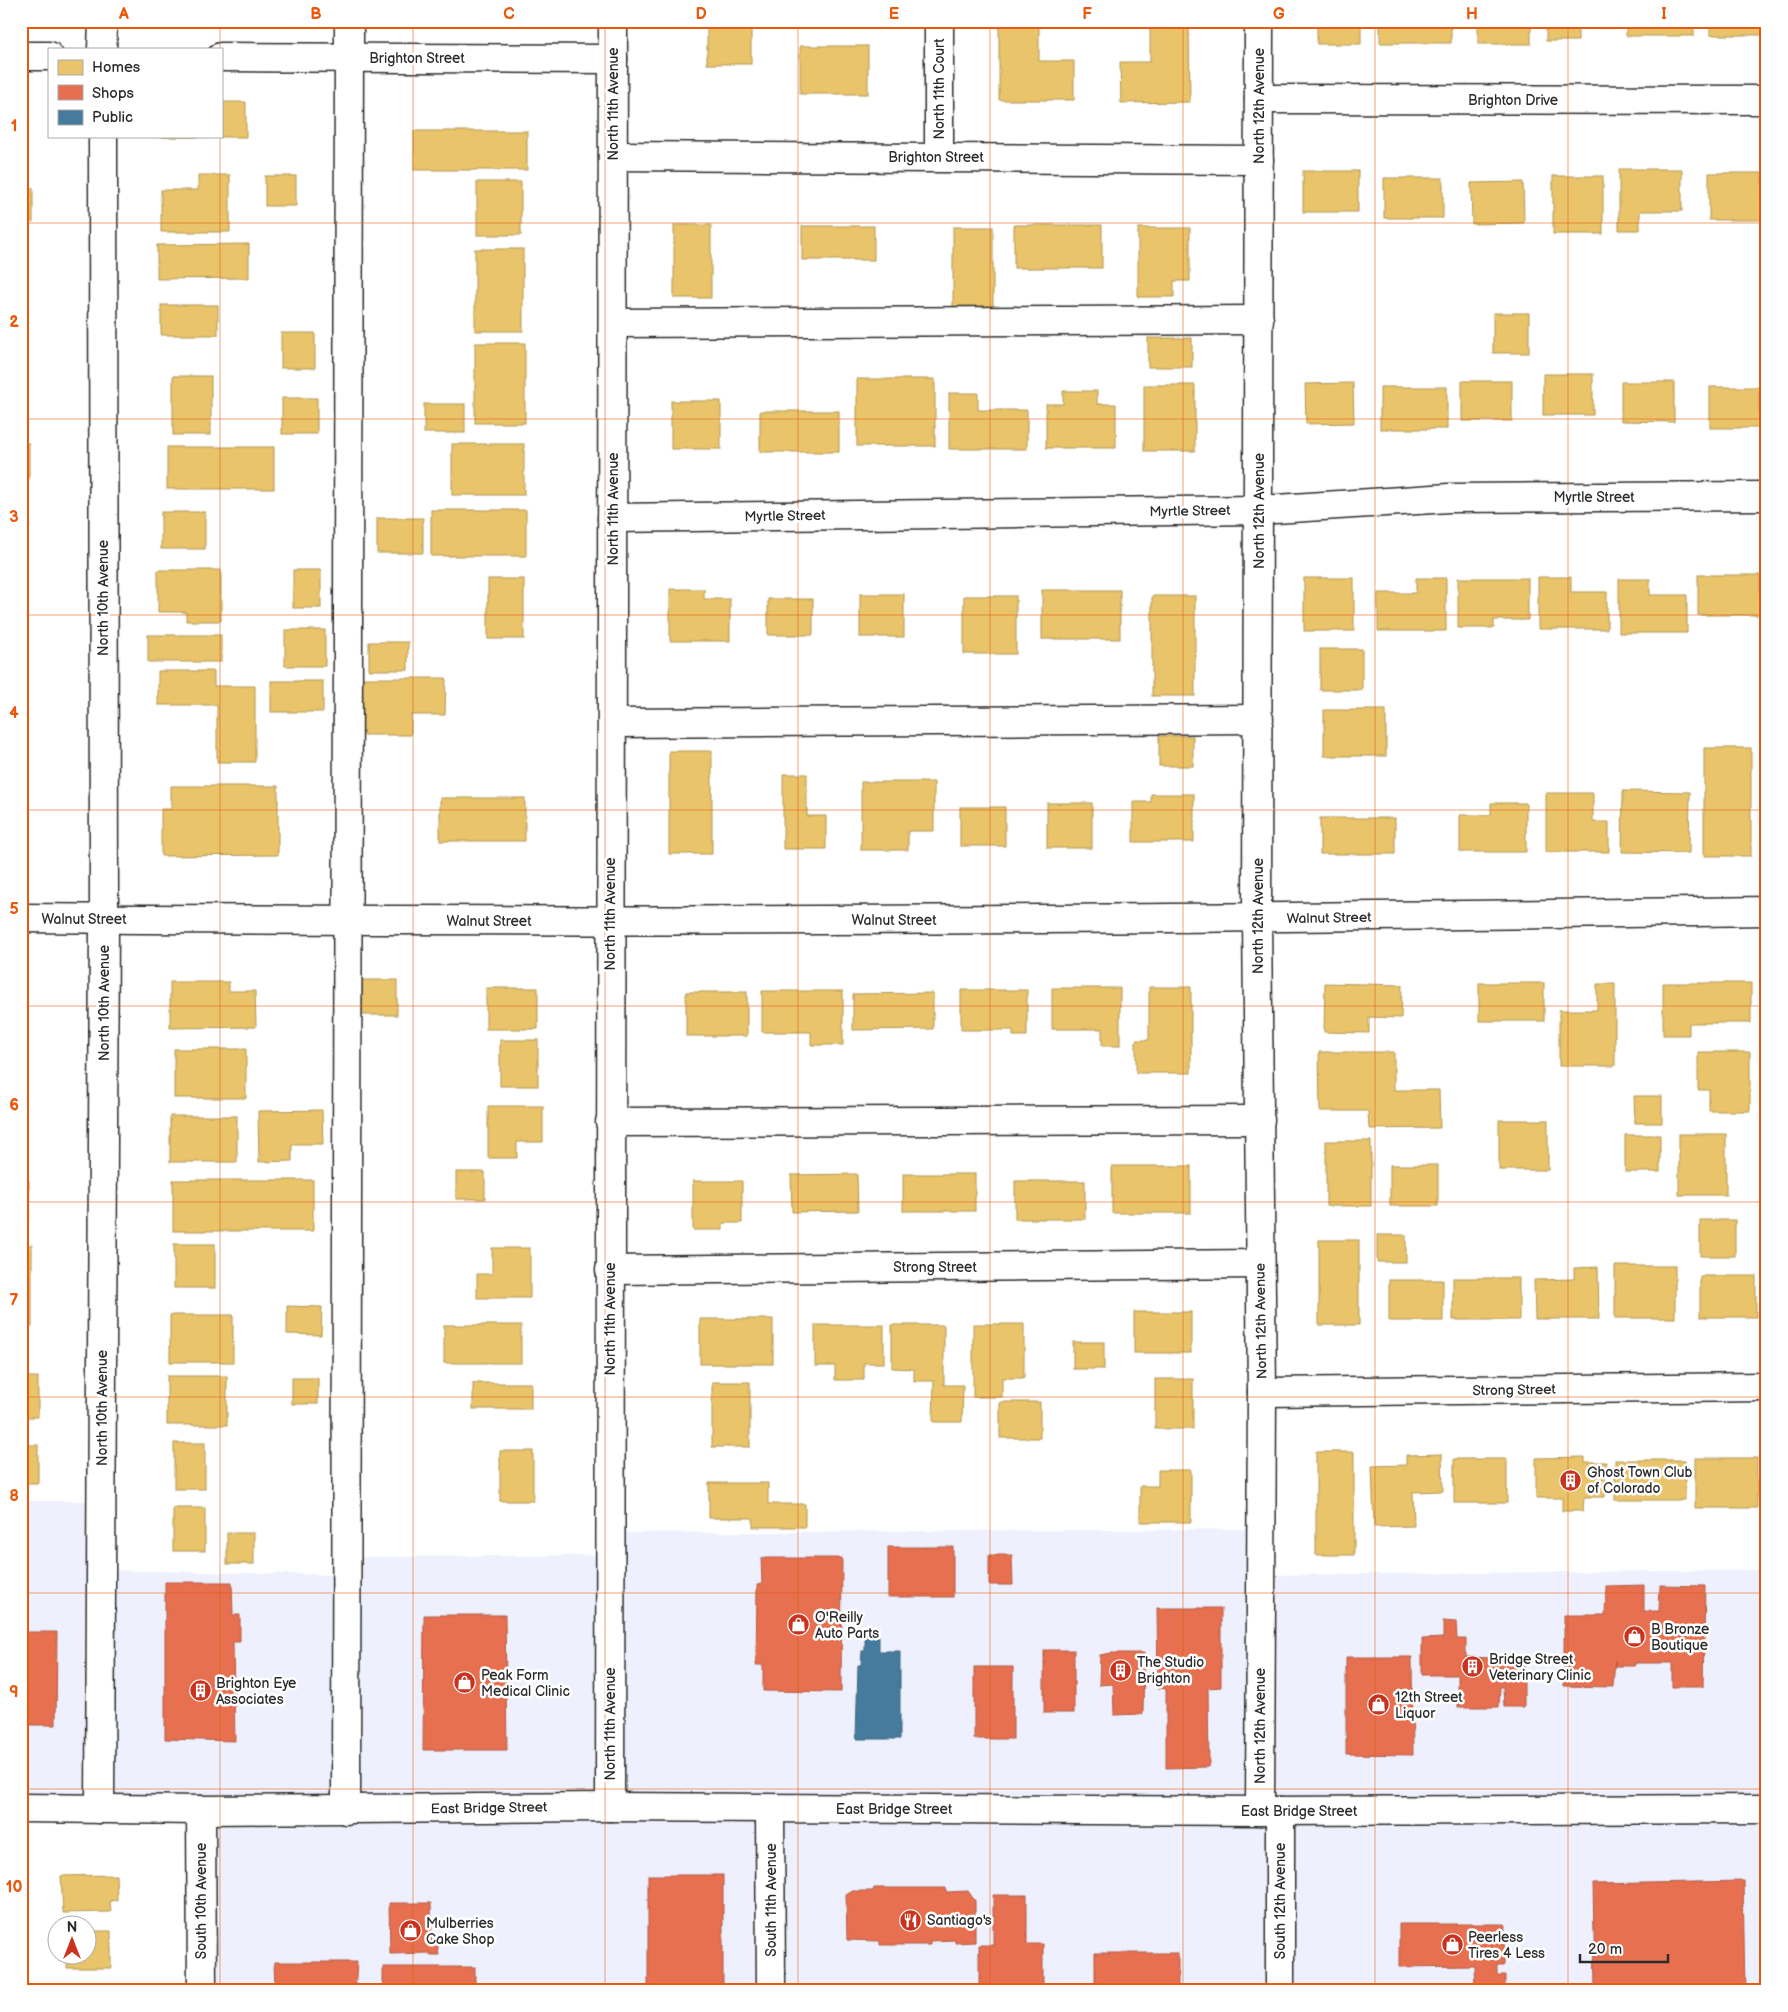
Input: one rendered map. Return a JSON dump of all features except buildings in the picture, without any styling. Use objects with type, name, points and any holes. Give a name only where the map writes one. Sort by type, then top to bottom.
[{"type":"street","points":[[102,48],[103,21]]},
{"type":"street","points":[[346,1810],[349,920],[349,21]]},
{"type":"street","name":"North 11th Avenue","points":[[610,1807],[613,21]]},
{"type":"street","name":"North 11th Court","points":[[939,21],[939,157]]},
{"type":"street","name":"North 12th Avenue","points":[[1259,21],[1259,719],[1257,919],[1260,1264],[1270,1811]]},
{"type":"street","points":[[21,56],[48,56]]},
{"type":"street","name":"Brighton Street","points":[[222,57],[613,59]]},
{"type":"street","name":"Brighton Drive","points":[[1259,99],[1767,100]]},
{"type":"street","name":"North 10th Avenue","points":[[100,1809],[104,919],[103,138]]},
{"type":"street","name":"Brighton Street","points":[[613,156],[1259,160]]},
{"type":"street","points":[[613,323],[1259,320]]},
{"type":"street","name":"Myrtle Street","points":[[612,518],[1259,510],[1448,498],[1767,496]]},
{"type":"street","points":[[613,723],[1259,719]]},
{"type":"street","name":"Walnut Street","points":[[21,918],[610,921],[1257,919],[1767,911]]},
{"type":"street","points":[[610,1122],[1260,1120]]},
{"type":"street","name":"Strong Street","points":[[610,1270],[1260,1264]]},
{"type":"street","name":"Strong Street","points":[[1262,1392],[1767,1387]]},
{"type":"street","name":"East Bridge Street","points":[[21,1808],[346,1810],[610,1807],[1270,1811],[1767,1809]]},
{"type":"street","name":"South 11th Avenue","points":[[770,1809],[771,1991]]},
{"type":"street","name":"South 10th Avenue","points":[[201,1810],[202,1991]]},
{"type":"street","name":"South 12th Avenue","points":[[1270,1811],[1280,1991]]},
{"type":"shaded area","points":[[21,1501],[102,1501],[102,1570],[346,1575],[346,1557],[610,1555],[610,1533],[1261,1529],[1261,1575],[1767,1570],[1767,1991],[1456,1991],[1455,1985],[1281,1986],[1280,1991],[202,1991],[201,1811],[21,1808]]},
{"type":"place","name":"Ghost Town Club of Colorado","points":[[1571,1480]]},
{"type":"place","name":"O'Reilly Auto Parts","points":[[799,1625]]},
{"type":"place","name":"B Bronze Boutique","points":[[1635,1637]]},
{"type":"place","name":"Bridge Street Veterinary Clinic","points":[[1473,1667]]},
{"type":"place","name":"The Studio Brighton","points":[[1121,1670]]},
{"type":"place","name":"Peak Form Medical Clinic","points":[[465,1683]]},
{"type":"place","name":"Brighton Eye Associates","points":[[200,1691]]},
{"type":"place","name":"12th Street Liquor","points":[[1379,1705]]},
{"type":"place","name":"Santiago's","points":[[911,1920]]},
{"type":"place","name":"Mulberries Cake Shop","points":[[410,1931]]},
{"type":"place","name":"Peerless Tires 4 Less","points":[[1452,1945]]}]
